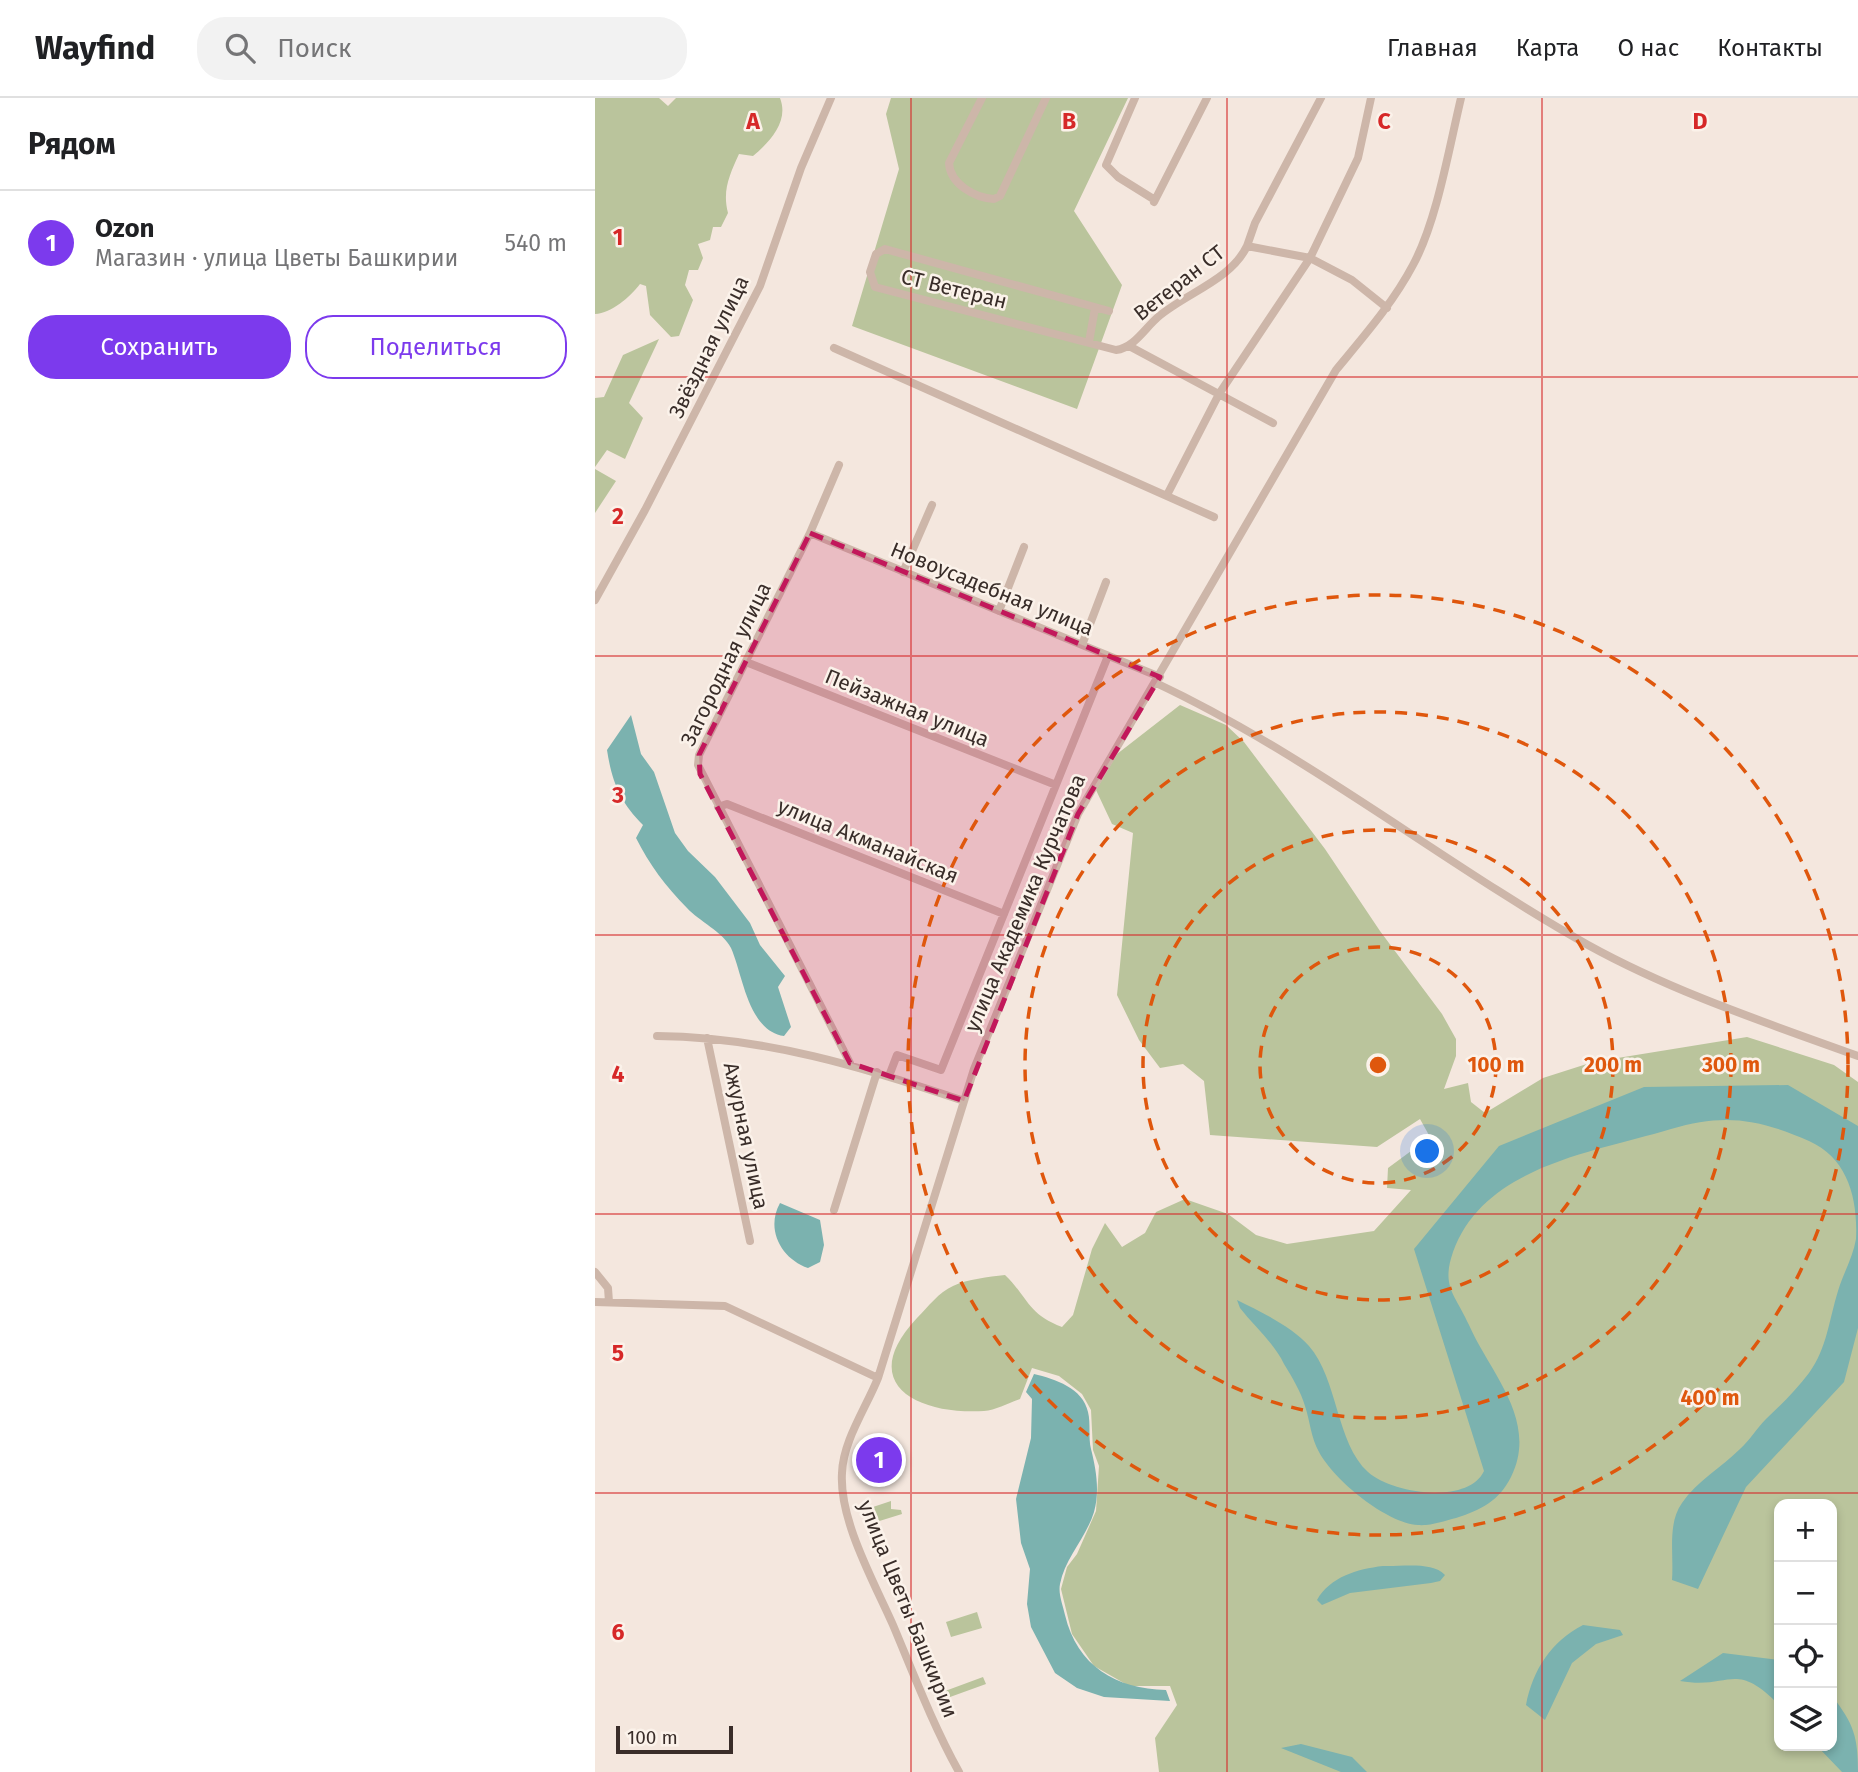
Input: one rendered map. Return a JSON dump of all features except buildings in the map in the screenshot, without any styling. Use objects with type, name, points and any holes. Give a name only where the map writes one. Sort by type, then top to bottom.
[{"type":"street","name":"Звёздная улица","points":[[595,600],[645,510],[760,286],[801,168],[831,98]]},
{"type":"street","points":[[982,98],[949,163],[949,170],[963,187],[974,194],[994,199],[1000,195],[1046,98]]},
{"type":"street","points":[[1135,98],[1105,165],[1155,201],[1207,98]]},
{"type":"street","name":"Ветеран СТ","points":[[1129,346],[1164,312],[1230,268],[1247,246],[1255,223],[1321,98]]},
{"type":"street","points":[[1167,495],[1219,394],[1310,258],[1358,158],[1371,98]]},
{"type":"street","name":"улица Академика Курчатова","points":[[878,1378],[964,1101],[1020,953],[1078,814],[1336,370],[1387,308],[1415,263],[1429,224],[1461,98]]},
{"type":"street","name":"Ветеран СТ","points":[[1247,246],[1310,258],[1353,280],[1387,308]]},
{"type":"street","name":"СТ Ветеран","points":[[1109,312],[885,249],[876,254],[870,272],[875,287],[1116,350],[1129,346]]},
{"type":"street","points":[[1089,342],[1095,308]]},
{"type":"street","points":[[1129,346],[1273,423]]},
{"type":"street","points":[[834,348],[1214,517]]},
{"type":"street","name":"Загородная улица","points":[[839,465],[810,533],[699,755],[700,774],[850,1063]]},
{"type":"street","points":[[904,572],[932,505]]},
{"type":"street","name":"Новоусадебная улица","points":[[810,533],[1108,656],[1158,680],[1243,726],[1587,944],[1673,986],[1858,1056]]},
{"type":"street","points":[[999,611],[1024,547]]},
{"type":"street","points":[[1081,645],[1106,582]]},
{"type":"street","points":[[890,1076],[897,1055],[941,1070],[1108,656]]},
{"type":"street","name":"Пейзажная улица","points":[[745,662],[1056,785]]},
{"type":"street","name":"улица Акманайская","points":[[719,807],[727,804],[1004,914]]},
{"type":"street","points":[[657,1036],[707,1038],[777,1046],[850,1063],[964,1101]]},
{"type":"street","name":"Ажурная улица","points":[[707,1038],[750,1241]]},
{"type":"street","points":[[834,1210],[877,1072]]},
{"type":"street","points":[[595,1272],[608,1288],[609,1302]]},
{"type":"street","points":[[595,1301],[725,1306],[878,1378]]},
{"type":"street","name":"улица Цветы Башкирии","points":[[878,1378],[846,1454],[842,1473],[844,1500],[867,1565],[932,1718],[959,1772]]},
{"type":"highlighted area","points":[[810,533],[1160,677],[1078,814],[964,1101],[850,1063],[700,774],[699,755]]},
{"type":"green space","points":[[595,98],[659,98],[668,106],[676,98],[780,98],[782,115],[777,130],[753,156],[739,154],[726,189],[728,213],[721,227],[713,227],[710,240],[698,244],[703,258],[698,270],[689,270],[685,285],[693,300],[679,336],[671,337],[650,315],[646,286],[640,284],[620,304],[595,314]]},
{"type":"green space","points":[[891,98],[1128,98],[1074,211],[1122,285],[1077,409],[852,326],[899,169],[886,114]]},
{"type":"green space","points":[[659,339],[629,403],[643,418],[625,459],[607,450],[595,467],[595,398],[604,397],[623,355]]},
{"type":"green space","points":[[595,469],[616,481],[595,513]]},
{"type":"green space","points":[[1180,705],[1226,725],[1244,742],[1325,849],[1380,931],[1442,1014],[1456,1039],[1456,1056],[1444,1089],[1468,1083],[1471,1102],[1485,1113],[1543,1078],[1593,1062],[1747,1037],[1834,1065],[1858,1082],[1858,1772],[1159,1772],[1155,1738],[1177,1705],[1170,1686],[1129,1686],[1094,1666],[1072,1634],[1061,1589],[1067,1567],[1077,1554],[1096,1511],[1099,1466],[1093,1450],[1091,1410],[1082,1394],[1059,1376],[1032,1368],[1020,1399],[984,1411],[937,1407],[917,1401],[903,1391],[894,1377],[892,1361],[899,1341],[917,1318],[948,1289],[972,1280],[1005,1275],[1035,1311],[1062,1327],[1073,1315],[1092,1249],[1105,1223],[1122,1247],[1145,1233],[1156,1212],[1185,1199],[1228,1214],[1256,1235],[1287,1244],[1374,1231],[1411,1190],[1387,1188],[1388,1168],[1430,1137],[1420,1119],[1377,1147],[1210,1135],[1204,1081],[1183,1064],[1160,1068],[1139,1040],[1117,995],[1133,833],[1112,824],[1096,790],[1117,754]]},
{"type":"green space","points":[[891,1501],[891,1509],[901,1510],[902,1514],[873,1523],[867,1509]]},
{"type":"green space","points":[[977,1612],[982,1628],[951,1637],[946,1622]]},
{"type":"green space","points":[[983,1677],[986,1684],[939,1701],[937,1694]]},
{"type":"water","points":[[631,715],[641,754],[654,772],[675,833],[688,851],[715,877],[750,923],[760,945],[785,976],[778,987],[791,1027],[784,1036],[772,1032],[762,1024],[755,1013],[727,942],[672,892],[652,866],[636,838],[643,825],[618,791],[607,750]]},
{"type":"water","points":[[1788,1085],[1858,1126],[1858,1328],[1844,1382],[1746,1487],[1698,1589],[1672,1580],[1673,1530],[1677,1511],[1695,1488],[1744,1445],[1809,1373],[1824,1344],[1856,1239],[1855,1208],[1841,1168],[1822,1148],[1774,1128],[1757,1123],[1725,1120],[1690,1124],[1546,1166],[1516,1181],[1490,1199],[1468,1223],[1453,1252],[1448,1274],[1451,1290],[1499,1379],[1516,1417],[1518,1456],[1511,1477],[1501,1492],[1481,1508],[1437,1523],[1418,1525],[1391,1517],[1362,1498],[1336,1475],[1316,1447],[1303,1401],[1293,1379],[1275,1349],[1240,1308],[1237,1300],[1285,1326],[1309,1346],[1326,1376],[1349,1445],[1368,1472],[1379,1480],[1411,1490],[1447,1492],[1463,1489],[1475,1482],[1484,1471],[1414,1249],[1499,1146],[1644,1087]]},
{"type":"water","points":[[780,1203],[820,1220],[824,1245],[820,1262],[808,1268],[784,1251],[775,1233],[774,1223]]},
{"type":"water","points":[[1034,1374],[1059,1382],[1074,1391],[1085,1404],[1089,1417],[1090,1444],[1097,1480],[1096,1504],[1090,1521],[1066,1565],[1060,1588],[1071,1633],[1089,1661],[1101,1671],[1131,1685],[1166,1690],[1170,1701],[1104,1697],[1077,1688],[1055,1673],[1031,1627],[1027,1604],[1030,1569],[1021,1543],[1016,1499],[1031,1438],[1032,1399],[1026,1392]]},
{"type":"water","points":[[1424,1566],[1445,1575],[1440,1581],[1431,1583],[1350,1593],[1322,1605],[1317,1600],[1329,1585],[1337,1580],[1364,1569]]},
{"type":"water","points":[[1583,1625],[1620,1630],[1623,1635],[1596,1644],[1572,1663],[1545,1720],[1526,1705],[1533,1680],[1553,1648]]},
{"type":"water","points":[[1723,1653],[1774,1659],[1774,1700],[1752,1683],[1741,1680],[1697,1683],[1680,1681]]},
{"type":"water","points":[[1837,1703],[1853,1731],[1857,1749],[1858,1772],[1842,1772],[1822,1751],[1837,1751]]},
{"type":"water","points":[[1301,1744],[1352,1757],[1367,1772],[1341,1772],[1281,1748]]},
{"type":"place","name":"Ozon","points":[[879,1460]]}]
